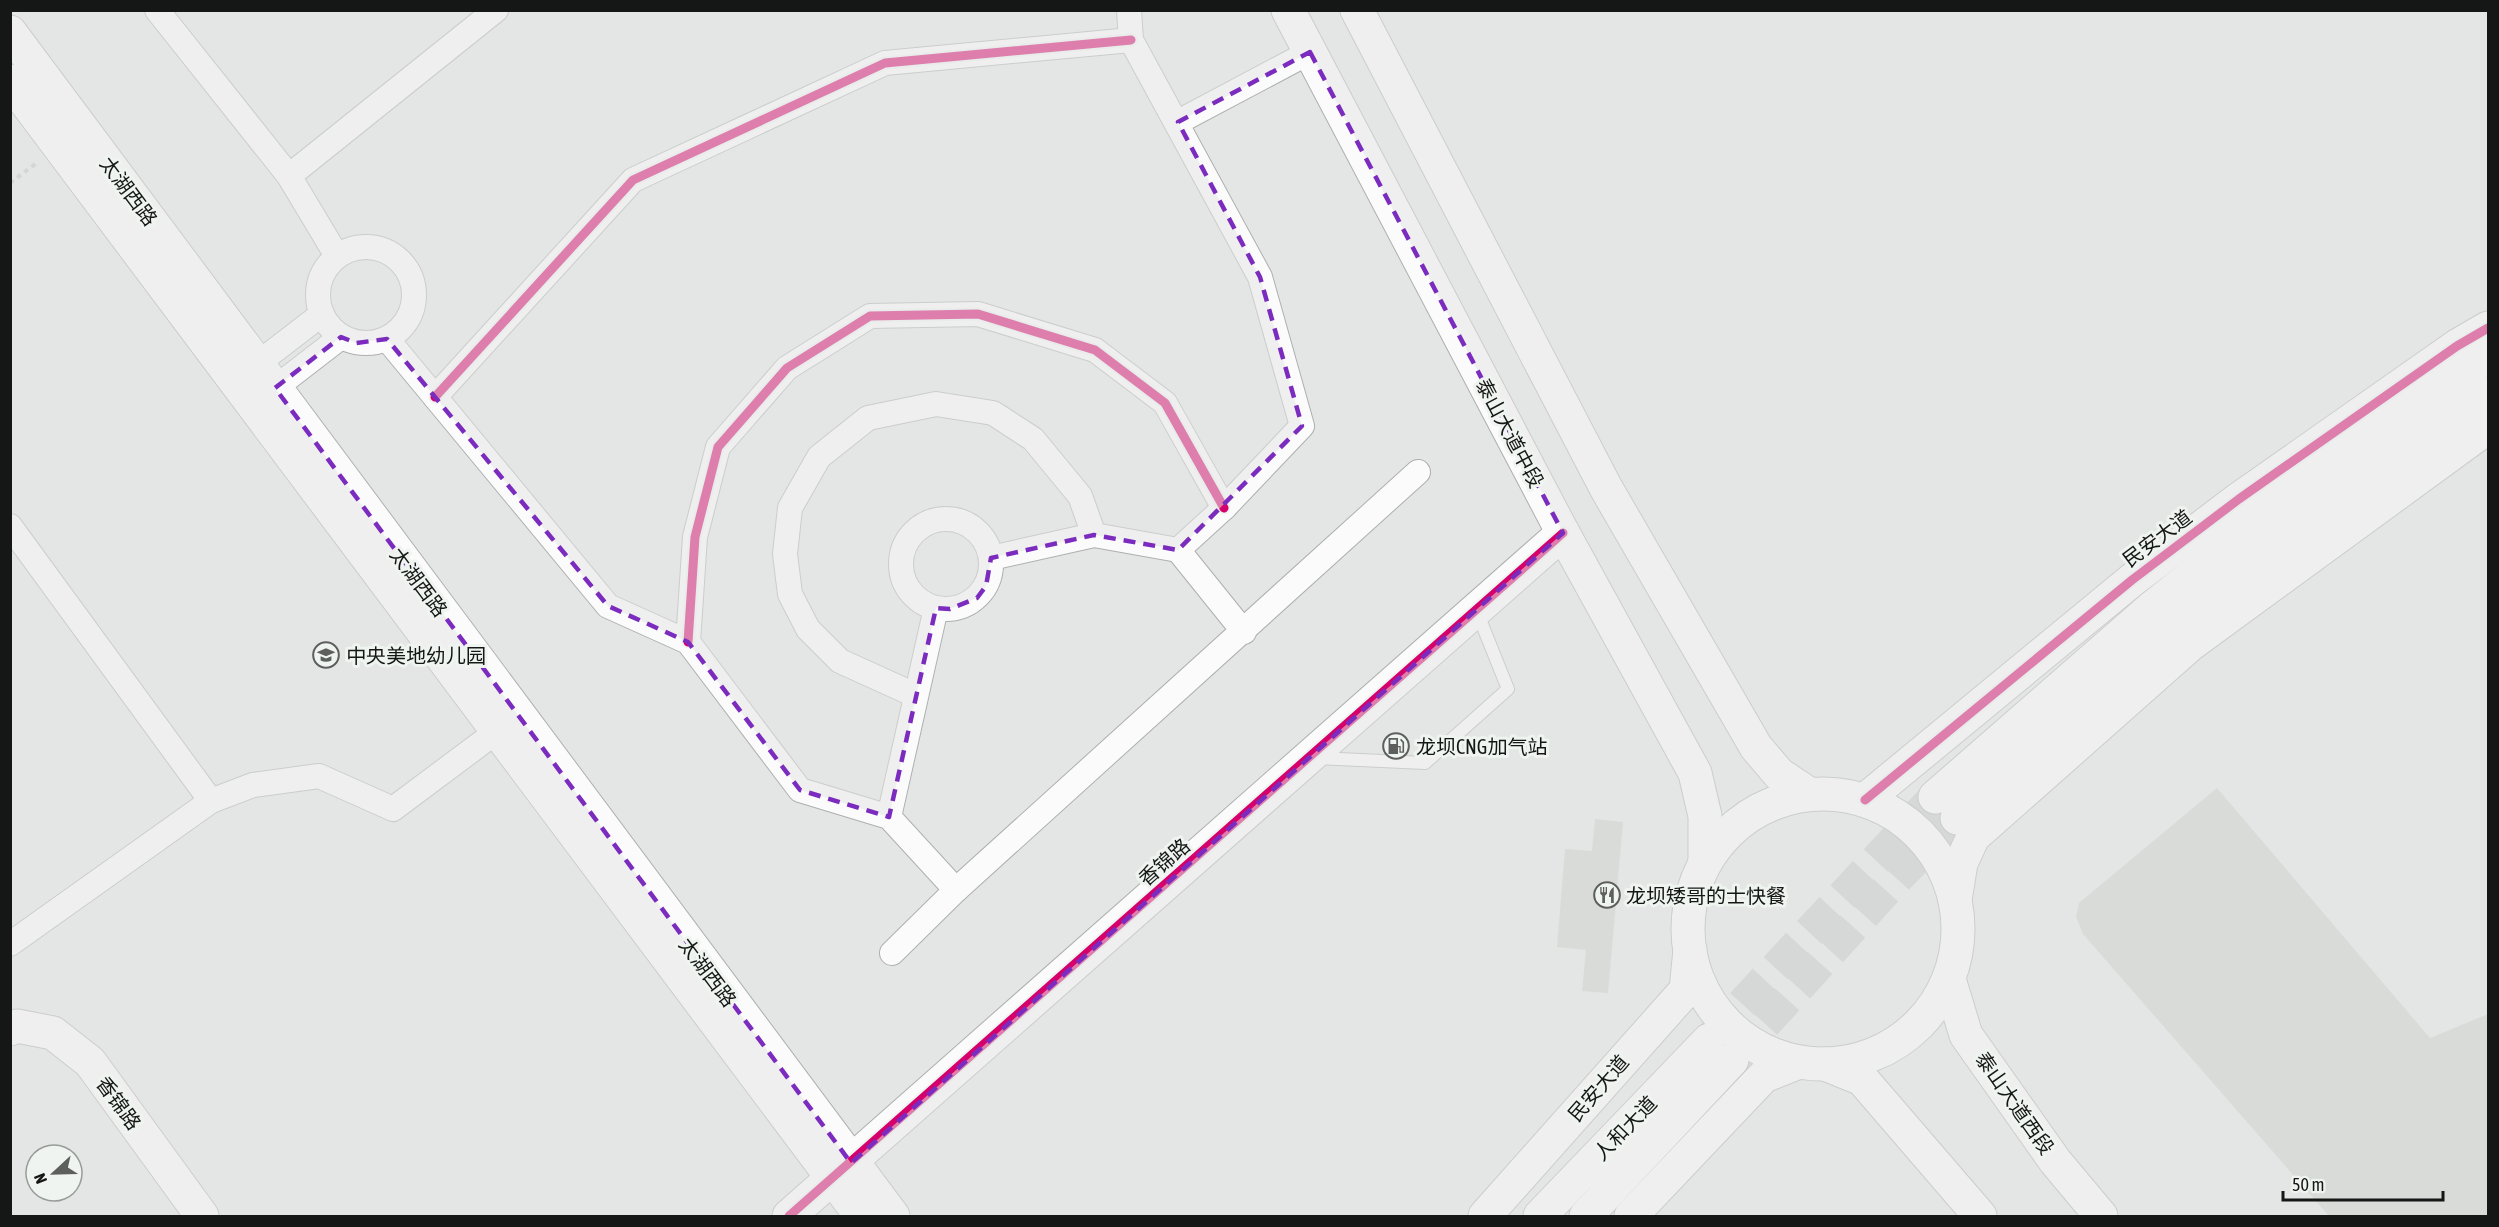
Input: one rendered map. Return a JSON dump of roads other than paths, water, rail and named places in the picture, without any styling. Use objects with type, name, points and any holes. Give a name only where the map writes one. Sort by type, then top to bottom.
[{"type":"main road","name":"泰山大道中段","points":[[1288,10],[1563,533],[1695,773],[1705,816],[1705,862]]},
{"type":"main road","points":[[1357,10],[1624,519],[1756,747],[1779,774],[1809,794]]},
{"type":"main road","name":"太湖西路","points":[[10,32],[266,376],[841,1171],[861,1216]]},
{"type":"main road","name":"太湖西路","points":[[10,81],[496,732],[841,1171],[892,1216]]},
{"type":"main road","name":"民安大道","points":[[1865,800],[2132,580],[2230,505],[2457,346],[2488,328]]},
{"type":"main road","points":[[2488,356],[2255,525],[2154,606],[1946,807],[2169,627],[2271,550],[2488,394]]},
{"type":"main road","points":[[1631,1216],[1764,1076],[1811,1064],[1853,1061],[1895,1044],[1929,1013],[1948,979],[1958,940],[1955,900],[1961,864],[1973,837],[2191,644],[2488,427]]},
{"type":"main road","name":"香锦路","points":[[789,1216],[1563,533]]},
{"type":"main road","points":[[1955,900],[1946,874],[1932,849],[1920,835],[1891,812],[1865,800],[1837,794],[1809,794],[1781,799],[1756,810],[1734,826],[1705,862],[1690,905],[1690,950],[1704,993],[1721,1018],[1743,1038],[1768,1053],[1862,1079],[1980,1216]]},
{"type":"main road","name":"民安大道","points":[[1485,1216],[1686,990],[1690,950]]},
{"type":"main road","name":"泰山大道西段","points":[[1948,979],[1966,1035],[2055,1161],[2101,1216]]},
{"type":"main road","name":"香锦路","points":[[10,1029],[17,1026],[53,1033],[90,1062],[202,1216]]},
{"type":"main road","name":"人和大道","points":[[1540,1216],[1721,1050],[1586,1216]]},
{"type":"street","points":[[157,10],[289,176],[337,256]]},
{"type":"street","points":[[289,176],[496,10]]},
{"type":"street","points":[[1129,10],[1131,40],[1178,122],[1260,277],[1302,426],[1224,508],[1178,550]]},
{"type":"street","points":[[435,398],[633,180],[885,63],[1131,40]]},
{"type":"street","points":[[1178,122],[1310,52]]},
{"type":"street","points":[[368,246],[384,249],[398,257],[408,270],[414,285],[415,301],[410,317],[401,330],[387,339],[372,344],[356,343],[341,337],[330,327],[322,314],[318,298],[319,282],[326,267],[337,256],[351,248],[368,246]]},
{"type":"street","points":[[266,376],[322,314]]},
{"type":"street","points":[[688,642],[695,537],[718,447],[787,368],[870,316],[978,314],[1095,350],[1165,403],[1224,508]]},
{"type":"street","points":[[266,376],[341,337]]},
{"type":"street","points":[[387,339],[608,606],[688,642],[800,790],[889,817],[956,890]]},
{"type":"street","points":[[915,695],[840,661],[808,629],[790,594],[785,554],[790,508],[819,457],[868,418],[936,404],[993,413],[1033,438],[1080,496],[1094,536]]},
{"type":"street","points":[[892,953],[956,890],[1244,632],[1418,472]]},
{"type":"street","points":[[940,519],[954,519],[968,524],[979,532],[987,545],[991,558],[991,573],[986,586],[977,598],[965,605],[950,609],[936,608],[923,603],[912,594],[901,569],[906,542],[915,531],[927,523],[940,519]]},
{"type":"street","points":[[10,526],[211,801]]},
{"type":"street","points":[[991,558],[1094,536],[1178,550],[1244,632]]},
{"type":"street","points":[[889,817],[936,608]]},
{"type":"street","points":[[10,944],[211,801],[253,785],[319,776],[393,808],[496,732]]},
{"type":"lane","points":[[1310,757],[1425,763],[1508,689],[1476,610]]},
{"type":"tunnel","points":[[1709,1040],[1935,797]]},
{"type":"tunnel","points":[[1732,1060],[1898,877],[1957,818]]},
{"type":"place","name":"中央美地幼儿园","points":[[326,655]]},
{"type":"place","name":"龙坝CNG加气站","points":[[1396,746]]},
{"type":"place","name":"龙坝矮哥的士快餐","points":[[1607,895]]}]
